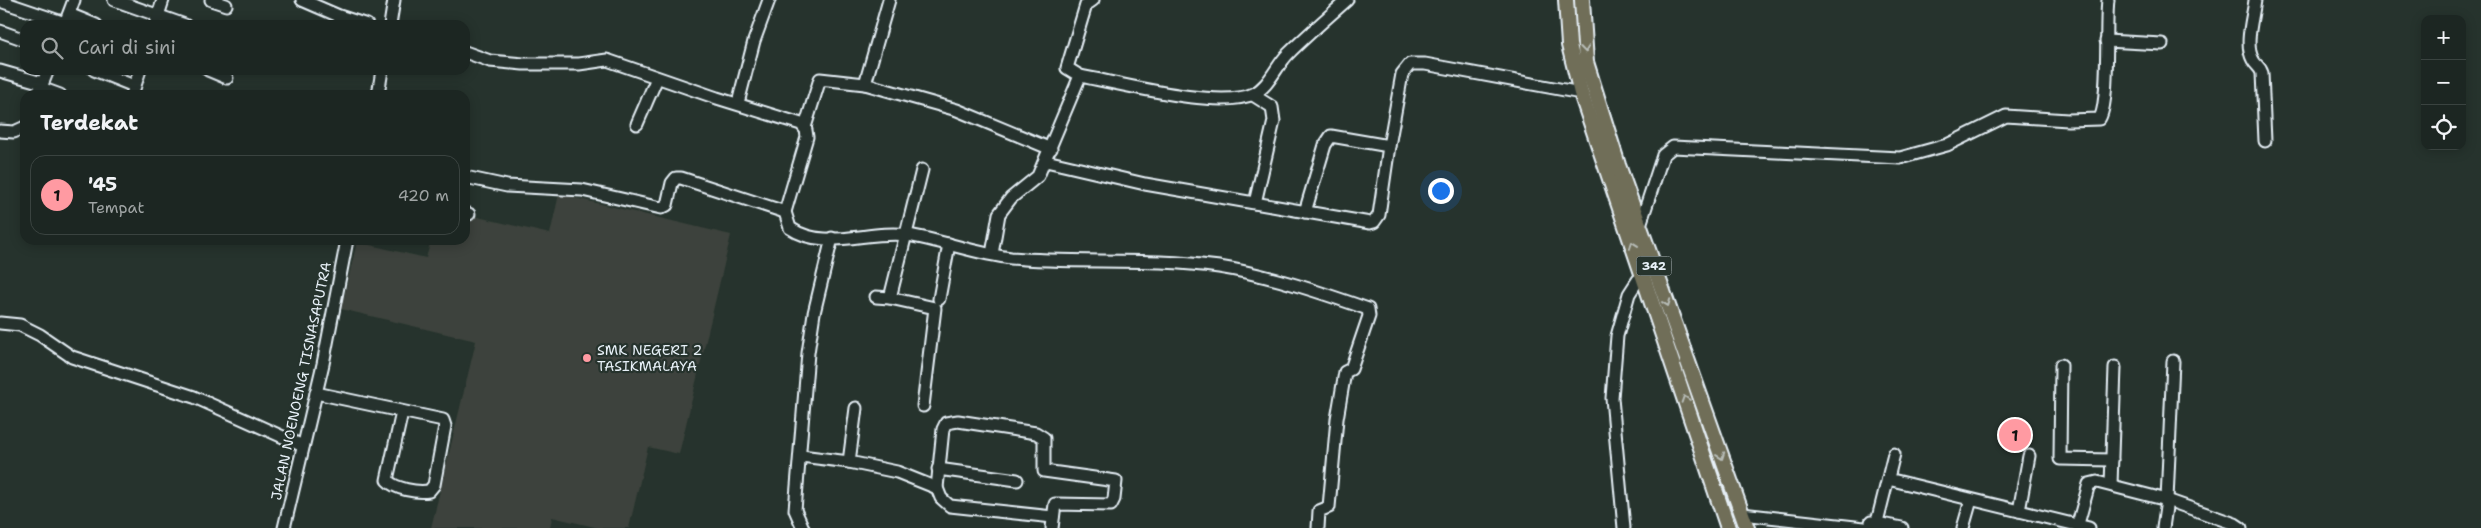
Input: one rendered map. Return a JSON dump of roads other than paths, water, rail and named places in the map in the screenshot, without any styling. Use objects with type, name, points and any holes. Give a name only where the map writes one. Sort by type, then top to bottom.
[{"type":"main road","name":"342","points":[[1566,0],[1569,45],[1581,93],[1606,173],[1644,276],[1728,528]]},
{"type":"main road","name":"342","points":[[1582,0],[1586,62],[1618,165],[1747,528]]},
{"type":"street","points":[[66,20],[74,0]]},
{"type":"street","points":[[114,0],[156,20],[163,0]]},
{"type":"street","points":[[212,0],[226,5]]},
{"type":"street","points":[[302,0],[352,20]]},
{"type":"street","points":[[391,20],[394,0]]},
{"type":"street","points":[[738,103],[754,41],[769,0]]},
{"type":"street","points":[[865,84],[889,0]]},
{"type":"street","points":[[1093,0],[1086,5],[1067,68],[1080,76],[1201,98],[1230,100],[1253,95],[1262,88],[1286,56],[1347,0]]},
{"type":"street","points":[[1640,225],[1662,155],[1673,147],[1889,159],[1916,155],[1947,145],[2011,115],[2068,120],[2096,120],[2103,113],[2108,0]]},
{"type":"street","points":[[2255,0],[2250,49],[2253,60],[2260,66],[2262,73],[2265,141]]},
{"type":"street","points":[[0,1],[63,20]]},
{"type":"street","points":[[0,31],[20,38]]},
{"type":"street","points":[[2106,41],[2162,44]]},
{"type":"street","points":[[470,54],[490,61],[524,64],[579,64],[607,60],[657,78],[789,119],[805,127]]},
{"type":"street","points":[[1046,161],[1145,184],[1374,222],[1379,215],[1389,146],[1402,74],[1405,68],[1414,63],[1581,93]]},
{"type":"street","points":[[0,71],[41,89],[46,75]]},
{"type":"street","points":[[103,75],[131,90]]},
{"type":"street","points":[[133,90],[138,75]]},
{"type":"street","points":[[220,75],[227,78]]},
{"type":"street","points":[[379,90],[381,75]]},
{"type":"street","points":[[992,254],[999,214],[1004,205],[1038,176],[1046,161],[1080,76]]},
{"type":"street","points":[[637,124],[657,78]]},
{"type":"street","points":[[1051,149],[957,110],[865,84],[820,79],[805,127],[807,137],[805,147],[785,212],[790,228],[806,238],[906,234],[1010,258],[1174,263],[1219,267],[1255,275],[1368,309],[1369,316],[1351,368],[1345,372],[1337,418],[1329,507],[1319,511],[1318,528]]},
{"type":"street","points":[[1253,95],[1272,107],[1274,121],[1255,203]]},
{"type":"street","points":[[0,131],[14,132],[20,129]]},
{"type":"street","points":[[1305,212],[1325,145],[1331,136],[1389,146]]},
{"type":"street","points":[[890,298],[922,170]]},
{"type":"street","points":[[470,178],[507,186],[582,190],[661,208],[667,205],[672,183],[676,178],[681,178],[785,212]]},
{"type":"street","points":[[803,528],[795,510],[810,337],[832,238]]},
{"type":"street","points":[[940,299],[949,244]]},
{"type":"street","name":"JALAN NOENOENG TISNASAPUTRA","points":[[284,528],[316,393],[346,245]]},
{"type":"street","points":[[1624,528],[1612,398],[1617,336],[1629,294],[1638,280],[1644,276]]},
{"type":"street","points":[[876,297],[932,306],[935,310],[923,406]]},
{"type":"street","points":[[0,323],[20,325],[40,335],[72,357],[186,394],[303,446]]},
{"type":"street","points":[[2163,528],[2167,500],[2173,361]]},
{"type":"street","points":[[2062,365],[2060,459],[2112,460]]},
{"type":"street","points":[[2111,485],[2115,367]]},
{"type":"street","points":[[316,393],[402,412],[444,422],[434,485],[429,491],[421,492],[394,485],[387,480],[402,412]]},
{"type":"street","points":[[849,462],[856,408]]},
{"type":"street","points":[[958,421],[1042,436],[1043,468],[1047,473],[1116,480],[1114,499],[1111,505],[1056,504],[1053,523],[950,506],[941,498],[937,488],[938,469],[943,429],[946,423],[958,421]]},
{"type":"street","points":[[1877,522],[1894,454]]},
{"type":"street","points":[[800,456],[849,462],[897,472],[937,488]]},
{"type":"street","points":[[2019,511],[2030,456]]},
{"type":"street","points":[[938,469],[1017,480]]},
{"type":"street","points":[[1888,480],[2019,511],[2039,522],[2083,526],[2089,484],[2097,482],[2167,500],[2235,524],[2241,528]]},
{"type":"street","points":[[1963,528],[1971,500]]},
{"type":"street","points":[[1742,514],[1780,524],[1805,520],[1863,527],[1877,522],[1902,528]]},
{"type":"place","name":"SMK NEGERI 2 TASIKMALAYA","points":[[587,358]]},
{"type":"place","name":"'45","points":[[2015,435]]}]
